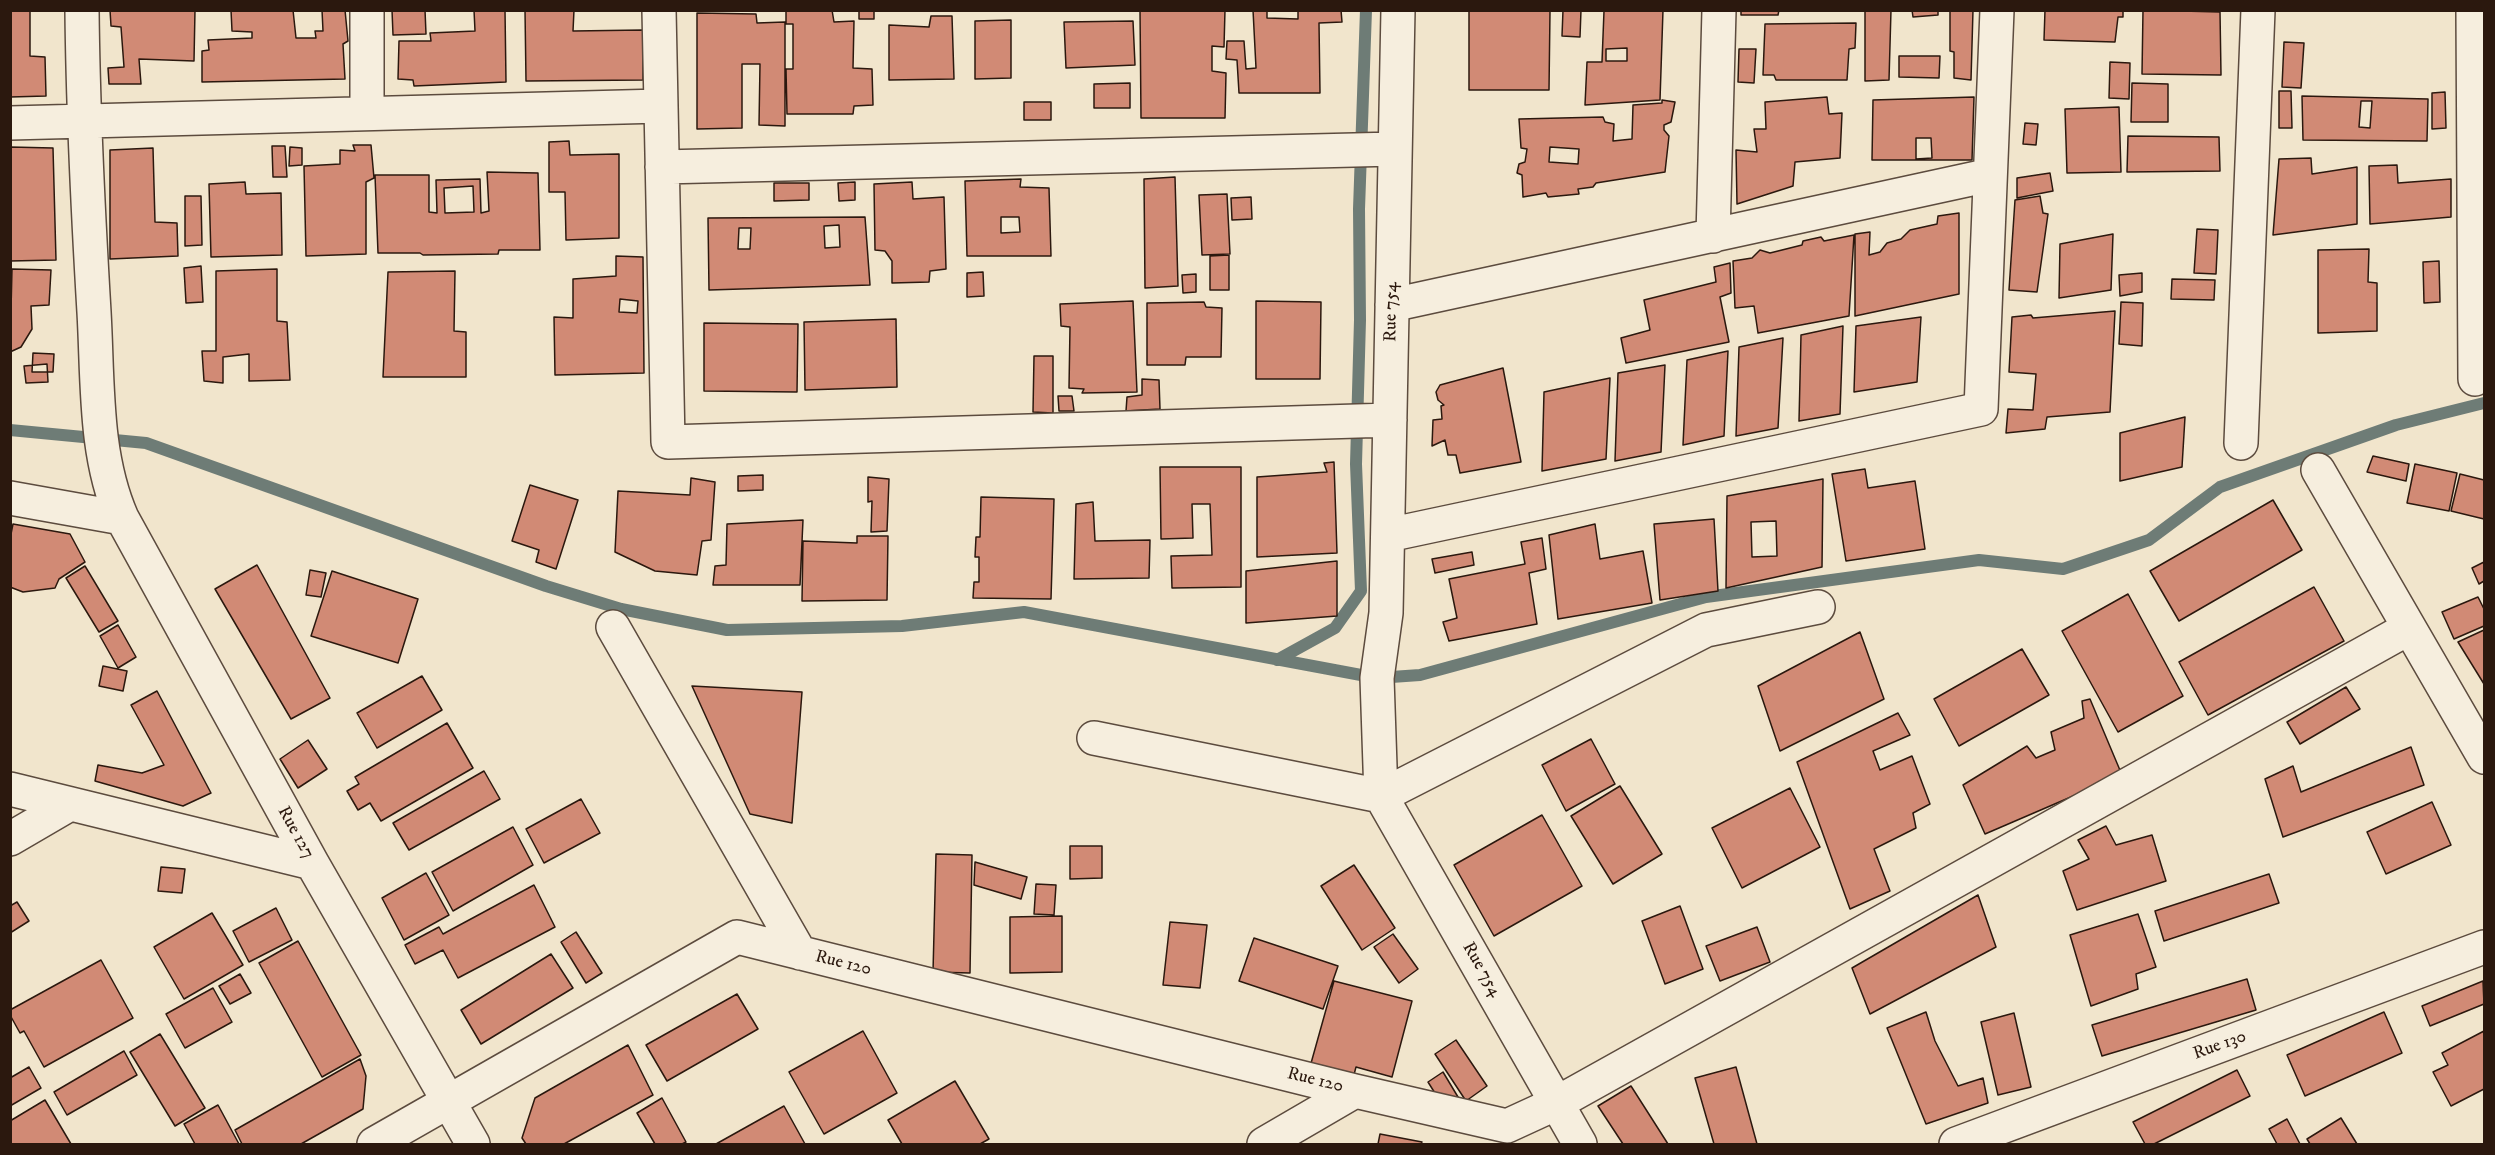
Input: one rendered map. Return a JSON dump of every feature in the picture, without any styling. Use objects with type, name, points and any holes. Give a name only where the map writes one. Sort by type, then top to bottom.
[{"type":"street","name":"Rue 127","points":[[82,10],[83,122],[99,415],[108,479],[123,518],[312,863],[473,1144]]},
{"type":"street","points":[[367,10],[367,112]]},
{"type":"street","points":[[658,10],[668,442],[1390,420]]},
{"type":"street","name":"Rue 754","points":[[1398,10],[1386,613],[1377,678],[1381,796],[1580,1144]]},
{"type":"street","points":[[1713,236],[1719,10]]},
{"type":"street","points":[[1388,535],[1981,409],[1997,10]]},
{"type":"street","points":[[2241,443],[2258,10]]},
{"type":"street","points":[[2473,10],[2475,379]]},
{"type":"street","points":[[10,123],[661,106]]},
{"type":"street","points":[[662,168],[1395,149]]},
{"type":"street","points":[[1392,305],[1990,175]]},
{"type":"street","points":[[2318,470],[2484,757]]},
{"type":"street","points":[[10,498],[123,518]]},
{"type":"street","points":[[1094,738],[1381,796],[1706,630],[1818,607]]},
{"type":"street","points":[[613,627],[800,953]]},
{"type":"street","name":"Rue 120","points":[[374,1144],[737,937],[1355,1091],[1507,1126],[1557,1103],[2409,628]]},
{"type":"street","points":[[10,789],[312,863]]},
{"type":"street","points":[[10,839],[70,804]]},
{"type":"street","name":"Rue 130","points":[[1956,1144],[2484,947]]},
{"type":"street","points":[[1264,1144],[1355,1091]]},
{"type":"building","points":[[10,10],[30,10],[30,56],[45,57],[46,96],[10,97]]},
{"type":"building","points":[[110,10],[195,10],[194,61],[139,59],[141,84],[109,84],[108,68],[124,67],[121,27],[111,26]]},
{"type":"building","points":[[231,10],[293,10],[296,38],[316,38],[315,31],[323,31],[322,10],[345,10],[348,41],[343,44],[345,79],[202,82],[202,51],[209,50],[208,40],[252,38],[252,32],[232,31]]},
{"type":"building","points":[[392,10],[425,10],[426,34],[393,35]]},
{"type":"building","points":[[474,10],[505,10],[506,82],[414,86],[413,80],[398,79],[399,41],[431,41],[430,33],[475,31]]},
{"type":"building","points":[[525,10],[574,10],[573,31],[643,30],[643,80],[526,81]]},
{"type":"building","points":[[786,10],[832,10],[834,22],[854,21],[853,68],[872,69],[873,105],[854,106],[853,114],[787,114],[786,69],[793,69],[793,24],[786,24]]},
{"type":"building","points":[[859,10],[874,10],[874,19],[859,19]]},
{"type":"building","points":[[1140,10],[1225,10],[1224,47],[1212,46],[1212,71],[1226,73],[1225,118],[1141,118]]},
{"type":"building","points":[[1253,10],[1267,10],[1267,18],[1298,19],[1298,10],[1341,10],[1342,22],[1319,23],[1320,93],[1239,93],[1237,60],[1226,59],[1227,41],[1244,41],[1246,69],[1256,68]]},
{"type":"building","points":[[1469,10],[1550,11],[1549,90],[1469,90]]},
{"type":"building","points":[[1563,10],[1581,10],[1580,37],[1562,36]]},
{"type":"building","points":[[1663,10],[1660,100],[1585,105],[1587,62],[1602,62],[1604,11]],"holes":[[[1627,48],[1627,61],[1606,61],[1606,49]]]},
{"type":"building","points":[[1741,10],[1779,10],[1778,15],[1741,15]]},
{"type":"building","points":[[1865,10],[1891,10],[1889,80],[1865,81]]},
{"type":"building","points":[[1912,10],[1938,10],[1938,15],[1913,17]]},
{"type":"building","points":[[1950,10],[1973,10],[1971,80],[1954,78],[1954,52],[1950,51]]},
{"type":"building","points":[[2045,10],[2123,10],[2123,17],[2118,17],[2115,42],[2044,40]]},
{"type":"building","points":[[2143,10],[2220,12],[2221,75],[2142,74]]},
{"type":"building","points":[[697,13],[756,14],[757,23],[785,22],[785,126],[759,125],[760,64],[742,64],[742,128],[697,129]]},
{"type":"building","points":[[931,16],[952,16],[954,79],[889,80],[889,25],[929,27]]},
{"type":"building","points":[[1011,20],[1011,78],[975,79],[975,21]]},
{"type":"building","points":[[1133,21],[1135,65],[1066,68],[1064,22]]},
{"type":"building","points":[[1856,23],[1855,48],[1849,49],[1847,80],[1776,80],[1774,75],[1763,75],[1765,24]]},
{"type":"building","points":[[2284,42],[2304,43],[2301,88],[2282,87]]},
{"type":"building","points":[[1739,49],[1756,49],[1754,83],[1738,82]]},
{"type":"building","points":[[1899,56],[1940,56],[1939,78],[1899,77]]},
{"type":"building","points":[[2110,62],[2130,63],[2129,99],[2109,98]]},
{"type":"building","points":[[1130,83],[1130,108],[1094,108],[1094,84]]},
{"type":"building","points":[[2132,83],[2168,84],[2168,122],[2131,122]]},
{"type":"building","points":[[2279,91],[2291,91],[2292,128],[2279,128]]},
{"type":"building","points":[[2445,92],[2446,128],[2432,129],[2432,93]]},
{"type":"building","points":[[2302,96],[2428,99],[2427,141],[2303,140]],"holes":[[[2361,101],[2372,101],[2370,128],[2359,127]]]},
{"type":"building","points":[[1827,97],[1829,114],[1842,113],[1840,158],[1795,162],[1793,186],[1737,204],[1736,150],[1757,152],[1754,129],[1766,129],[1765,102]]},
{"type":"building","points":[[1974,97],[1972,160],[1872,160],[1873,100]],"holes":[[[1916,138],[1931,138],[1932,158],[1916,159]]]},
{"type":"building","points":[[1662,100],[1675,102],[1671,122],[1664,125],[1664,130],[1669,136],[1665,172],[1596,183],[1593,187],[1578,189],[1579,194],[1548,197],[1546,193],[1523,197],[1522,175],[1517,173],[1519,164],[1525,162],[1527,149],[1521,148],[1519,119],[1603,117],[1605,122],[1614,124],[1613,141],[1632,139],[1633,105],[1662,103]],"holes":[[[1550,147],[1579,149],[1578,164],[1549,162]]]},
{"type":"building","points":[[1024,102],[1051,102],[1051,120],[1024,120]]},
{"type":"building","points":[[2119,107],[2121,172],[2067,173],[2065,109]]},
{"type":"building","points":[[2025,123],[2038,124],[2036,145],[2023,144]]},
{"type":"building","points":[[2128,136],[2219,137],[2220,171],[2127,172]]},
{"type":"building","points":[[569,141],[570,155],[619,154],[619,238],[566,240],[565,192],[549,192],[549,142]]},
{"type":"building","points":[[353,145],[371,145],[374,178],[366,182],[366,254],[306,256],[304,166],[340,164],[340,150],[355,151]]},
{"type":"building","points":[[272,146],[285,146],[287,177],[273,177]]},
{"type":"building","points":[[10,147],[53,148],[56,260],[10,261]]},
{"type":"building","points":[[290,147],[302,148],[302,165],[289,166]]},
{"type":"building","points":[[153,148],[155,222],[177,223],[178,256],[110,259],[110,150]]},
{"type":"building","points":[[2311,158],[2312,174],[2357,167],[2357,224],[2273,235],[2279,159]]},
{"type":"building","points":[[2397,165],[2398,183],[2451,179],[2451,217],[2370,224],[2369,166]]},
{"type":"building","points":[[487,172],[538,173],[540,250],[499,250],[498,254],[378,253],[375,175],[429,175],[429,212],[437,213],[436,180],[480,179],[481,213],[489,211]],"holes":[[[473,186],[474,212],[445,213],[444,188]]]},
{"type":"building","points":[[2050,173],[2053,191],[2017,198],[2017,178]]},
{"type":"building","points":[[1175,177],[1178,286],[1145,288],[1144,179]]},
{"type":"building","points":[[1021,179],[1020,187],[1049,188],[1051,256],[967,256],[965,181]],"holes":[[[1001,217],[1019,217],[1020,232],[1001,233]]]},
{"type":"building","points":[[245,182],[246,194],[281,193],[282,255],[211,257],[209,184]]},
{"type":"building","points":[[855,182],[855,200],[839,201],[838,183]]},
{"type":"building","points":[[912,182],[913,199],[944,197],[946,269],[930,271],[929,282],[892,283],[892,261],[885,251],[875,250],[874,184]]},
{"type":"building","points":[[774,183],[809,183],[809,200],[774,201]]},
{"type":"building","points":[[1227,194],[1230,254],[1202,255],[1199,195]]},
{"type":"building","points":[[185,196],[201,196],[202,245],[185,246]]},
{"type":"building","points":[[2040,196],[2043,213],[2048,214],[2037,292],[2009,290],[2015,200]]},
{"type":"building","points":[[1251,197],[1252,219],[1232,220],[1231,198]]},
{"type":"building","points":[[1959,213],[1959,294],[1855,316],[1855,234],[1870,232],[1869,255],[1880,252],[1887,243],[1901,239],[1910,230],[1937,224],[1938,216]]},
{"type":"building","points":[[865,217],[870,285],[709,290],[708,218]],"holes":[[[839,225],[840,247],[825,248],[824,226]],[[739,228],[751,228],[750,249],[738,249]]]},
{"type":"building","points":[[2197,229],[2218,230],[2216,274],[2194,273]]},
{"type":"building","points":[[2113,234],[2111,290],[2059,298],[2060,244]]},
{"type":"building","points":[[1854,235],[1849,316],[1758,333],[1754,306],[1735,308],[1733,261],[1752,258],[1760,250],[1770,253],[1802,245],[1803,241],[1821,237],[1824,241]]},
{"type":"building","points":[[2369,249],[2368,282],[2377,283],[2377,331],[2318,333],[2318,250]]},
{"type":"building","points":[[1229,255],[1229,290],[1210,290],[1210,256]]},
{"type":"building","points":[[616,256],[643,257],[644,373],[555,375],[554,317],[573,318],[573,279],[616,276]],"holes":[[[620,299],[638,301],[637,313],[619,312]]]},
{"type":"building","points":[[2439,261],[2440,302],[2424,303],[2423,262]]},
{"type":"building","points":[[1730,263],[1731,293],[1720,297],[1729,342],[1626,363],[1621,338],[1650,330],[1644,300],[1716,282],[1714,267]]},
{"type":"building","points":[[201,266],[203,302],[186,303],[184,268]]},
{"type":"building","points":[[12,269],[51,270],[49,305],[31,306],[32,329],[21,347],[10,352]]},
{"type":"building","points":[[277,269],[277,321],[287,322],[290,380],[249,381],[249,354],[223,357],[223,383],[204,381],[202,351],[216,351],[216,271]]},
{"type":"building","points":[[455,271],[454,331],[466,332],[466,377],[383,377],[388,272]]},
{"type":"building","points":[[983,272],[984,296],[967,297],[967,273]]},
{"type":"building","points":[[2142,273],[2142,292],[2120,296],[2119,275]]},
{"type":"building","points":[[1196,274],[1196,292],[1183,293],[1182,275]]},
{"type":"building","points":[[2172,279],[2215,280],[2214,300],[2171,299]]},
{"type":"building","points":[[1133,301],[1137,392],[1082,393],[1084,389],[1069,388],[1070,327],[1061,326],[1060,304]]},
{"type":"building","points":[[1256,301],[1321,302],[1320,379],[1256,379]]},
{"type":"building","points":[[1204,302],[1206,307],[1222,308],[1221,357],[1186,357],[1185,365],[1147,365],[1147,303]]},
{"type":"building","points":[[2121,302],[2143,303],[2142,346],[2119,344]]},
{"type":"building","points":[[2115,311],[2110,412],[2047,417],[2045,429],[2006,433],[2008,409],[2033,410],[2036,374],[2009,372],[2012,317],[2031,315],[2033,318]]},
{"type":"building","points":[[1921,317],[1917,382],[1854,392],[1856,326]]},
{"type":"building","points":[[896,319],[897,387],[805,390],[804,322]]},
{"type":"building","points":[[704,323],[798,324],[797,392],[704,391]]},
{"type":"building","points":[[1843,326],[1840,414],[1799,421],[1801,335]]},
{"type":"building","points":[[1783,338],[1778,428],[1736,436],[1739,347]]},
{"type":"building","points":[[1728,351],[1724,436],[1683,445],[1687,360]]},
{"type":"building","points":[[33,353],[54,354],[53,372],[32,372]]},
{"type":"building","points":[[1034,356],[1053,356],[1053,413],[1033,412]]},
{"type":"building","points":[[47,364],[48,382],[26,383],[24,366]]},
{"type":"building","points":[[1665,365],[1661,452],[1615,461],[1618,373]]},
{"type":"building","points":[[1503,368],[1521,462],[1460,473],[1456,455],[1448,455],[1445,440],[1432,446],[1433,420],[1442,419],[1441,406],[1444,405],[1438,400],[1436,392],[1440,385]]},
{"type":"building","points":[[1610,378],[1606,459],[1542,471],[1544,392]]},
{"type":"building","points":[[1142,379],[1159,380],[1160,409],[1126,411],[1127,397],[1142,395]]},
{"type":"building","points":[[1058,396],[1072,396],[1074,411],[1059,411]]},
{"type":"building","points":[[2185,417],[2182,467],[2120,481],[2120,433]]},
{"type":"building","points":[[2373,456],[2409,464],[2406,481],[2367,472]]},
{"type":"building","points":[[1334,462],[1337,553],[1257,557],[1257,477],[1327,472],[1324,463]]},
{"type":"building","points":[[2415,464],[2457,473],[2449,511],[2407,503]]},
{"type":"building","points":[[1160,467],[1241,467],[1241,587],[1172,588],[1171,556],[1212,555],[1210,504],[1192,504],[1193,538],[1161,539]]},
{"type":"building","points":[[1865,469],[1868,488],[1915,481],[1925,549],[1846,561],[1832,474]]},
{"type":"building","points":[[2460,474],[2484,480],[2484,519],[2451,511]]},
{"type":"building","points":[[763,475],[763,490],[738,491],[738,476]]},
{"type":"building","points":[[868,477],[889,479],[887,531],[871,532],[872,501],[868,502]]},
{"type":"building","points":[[691,478],[715,482],[711,540],[702,541],[697,575],[655,571],[615,552],[618,491],[690,495]]},
{"type":"building","points":[[1823,479],[1822,567],[1726,588],[1727,496]],"holes":[[[1776,521],[1777,556],[1752,557],[1751,522]]]},
{"type":"building","points":[[530,485],[578,500],[556,569],[536,562],[539,550],[512,541]]},
{"type":"building","points":[[981,497],[1054,499],[1051,599],[973,598],[974,582],[979,582],[979,557],[975,557],[976,537],[980,537]]},
{"type":"building","points":[[2273,500],[2302,550],[2179,621],[2150,571]]},
{"type":"building","points":[[1093,502],[1095,541],[1150,540],[1149,578],[1074,579],[1076,504]]},
{"type":"building","points":[[1714,519],[1718,591],[1660,600],[1654,524]]},
{"type":"building","points":[[803,520],[800,585],[713,585],[715,566],[726,565],[727,524]]},
{"type":"building","points":[[13,524],[70,534],[85,562],[59,579],[55,588],[23,592],[10,587],[10,539]]},
{"type":"building","points":[[1595,524],[1600,559],[1643,551],[1652,603],[1558,619],[1549,535]]},
{"type":"building","points":[[857,536],[888,536],[887,600],[802,601],[803,541],[857,543]]},
{"type":"building","points":[[1542,538],[1546,569],[1529,573],[1537,624],[1449,641],[1443,622],[1457,618],[1449,579],[1525,564],[1521,542]]},
{"type":"building","points":[[1472,552],[1474,565],[1435,573],[1432,559]]},
{"type":"building","points":[[1337,561],[1337,616],[1246,623],[1246,571]]},
{"type":"building","points":[[2484,562],[2484,581],[2479,584],[2472,568]]},
{"type":"building","points":[[257,565],[330,698],[291,719],[215,589]]},
{"type":"building","points":[[85,566],[118,621],[99,632],[66,578]]},
{"type":"building","points":[[310,570],[326,573],[321,597],[306,595]]},
{"type":"building","points":[[332,571],[418,599],[398,663],[311,636]]},
{"type":"building","points":[[2314,587],[2344,641],[2208,715],[2179,662]]},
{"type":"building","points":[[2128,594],[2183,696],[2118,732],[2062,631]]},
{"type":"building","points":[[2478,597],[2484,609],[2484,626],[2454,639],[2442,612]]},
{"type":"building","points":[[118,625],[136,657],[118,668],[100,636]]},
{"type":"building","points":[[2484,630],[2484,684],[2458,642]]},
{"type":"building","points":[[1860,632],[1884,699],[1780,751],[1758,686]]},
{"type":"building","points":[[2022,649],[2049,695],[1959,746],[1934,699]]},
{"type":"building","points":[[103,666],[127,671],[123,691],[99,686]]},
{"type":"building","points":[[422,676],[442,710],[377,748],[357,713]]},
{"type":"building","points":[[692,686],[802,692],[792,823],[750,814]]},
{"type":"building","points":[[2346,687],[2360,709],[2300,744],[2287,722]]},
{"type":"building","points":[[157,691],[211,793],[183,806],[95,781],[98,765],[142,773],[164,765],[131,705]]},
{"type":"building","points":[[2090,699],[2122,775],[1985,834],[1963,785],[2027,746],[2036,758],[2055,750],[2051,732],[2084,718],[2082,701]]},
{"type":"building","points":[[1898,713],[1910,735],[1873,751],[1880,770],[1912,756],[1930,804],[1913,813],[1916,828],[1874,849],[1890,891],[1850,909],[1797,762]]},
{"type":"building","points":[[447,723],[473,768],[381,821],[370,803],[358,810],[347,791],[359,784],[355,777]]},
{"type":"building","points":[[1591,739],[1615,784],[1566,811],[1542,765]]},
{"type":"building","points":[[308,740],[327,769],[298,788],[280,759]]},
{"type":"building","points":[[2411,747],[2424,785],[2283,837],[2265,779],[2293,766],[2301,792]]},
{"type":"building","points":[[484,771],[500,799],[409,850],[393,823]]},
{"type":"building","points":[[1620,786],[1662,854],[1613,884],[1571,816]]},
{"type":"building","points":[[1790,788],[1820,847],[1742,888],[1712,828]]},
{"type":"building","points":[[581,799],[600,833],[544,863],[526,829]]},
{"type":"building","points":[[2432,802],[2451,845],[2386,874],[2367,832]]},
{"type":"building","points":[[1542,815],[1582,886],[1494,936],[1454,865]]},
{"type":"building","points":[[2106,826],[2116,845],[2152,835],[2166,881],[2077,910],[2063,871],[2089,859],[2078,840]]},
{"type":"building","points":[[513,827],[533,865],[453,911],[432,872]]},
{"type":"building","points":[[1070,846],[1102,846],[1102,878],[1070,879]]},
{"type":"building","points":[[936,854],[972,855],[970,973],[933,972]]},
{"type":"building","points":[[975,862],[1027,877],[1021,899],[974,885]]},
{"type":"building","points":[[1354,865],[1395,928],[1362,950],[1321,886]]},
{"type":"building","points":[[161,867],[185,869],[182,893],[158,891]]},
{"type":"building","points":[[426,873],[449,915],[404,940],[382,898]]},
{"type":"building","points":[[2269,874],[2279,903],[2164,941],[2155,911]]},
{"type":"building","points":[[1036,884],[1056,885],[1054,915],[1034,914]]},
{"type":"building","points":[[534,885],[555,927],[458,978],[443,950],[415,964],[405,945],[439,927],[443,934]]},
{"type":"building","points":[[1978,895],[1996,947],[1870,1014],[1852,968]]},
{"type":"building","points":[[17,902],[29,921],[10,933],[10,906]]},
{"type":"building","points":[[1680,906],[1703,969],[1665,984],[1642,921]]},
{"type":"building","points":[[276,908],[292,940],[249,962],[233,931]]},
{"type":"building","points":[[212,913],[243,965],[184,999],[154,947]]},
{"type":"building","points":[[2138,914],[2156,967],[2136,974],[2138,989],[2091,1006],[2070,935]]},
{"type":"building","points":[[1062,916],[1062,972],[1010,973],[1010,917]]},
{"type":"building","points":[[1170,922],[1207,925],[1200,988],[1163,985]]},
{"type":"building","points":[[1757,927],[1770,962],[1720,981],[1706,946]]},
{"type":"building","points":[[576,932],[602,973],[586,983],[561,942]]},
{"type":"building","points":[[1393,934],[1418,969],[1399,983],[1374,947]]},
{"type":"building","points":[[1254,938],[1338,966],[1323,1009],[1239,981]]},
{"type":"building","points":[[298,941],[361,1055],[322,1077],[259,963]]},
{"type":"building","points":[[551,954],[573,988],[481,1044],[461,1010]]},
{"type":"building","points":[[101,960],[133,1018],[44,1067],[24,1031],[20,1033],[10,1015],[10,1010]]},
{"type":"building","points":[[240,974],[251,993],[230,1004],[219,986]]},
{"type":"building","points":[[2247,979],[2256,1010],[2102,1056],[2092,1025]]},
{"type":"building","points":[[1334,981],[1412,1001],[1392,1077],[1356,1067],[1351,1086],[1308,1074]]},
{"type":"building","points":[[2483,981],[2484,1004],[2430,1026],[2422,1006]]},
{"type":"building","points":[[213,988],[232,1022],[185,1048],[166,1014]]},
{"type":"building","points":[[737,994],[758,1029],[667,1081],[646,1045]]},
{"type":"building","points":[[1926,1012],[1935,1041],[1958,1086],[1983,1078],[1988,1103],[1926,1124],[1887,1028]]},
{"type":"building","points":[[2384,1012],[2402,1053],[2305,1096],[2287,1055]]},
{"type":"building","points":[[2014,1013],[2031,1087],[1998,1095],[1981,1022]]},
{"type":"building","points":[[863,1031],[897,1093],[824,1134],[789,1072]]},
{"type":"building","points":[[2484,1031],[2484,1089],[2451,1106],[2433,1072],[2448,1065],[2442,1053]]},
{"type":"building","points":[[160,1034],[205,1108],[175,1126],[130,1052]]},
{"type":"building","points":[[1456,1040],[1487,1086],[1466,1101],[1435,1054]]},
{"type":"building","points":[[628,1045],[653,1095],[564,1144],[526,1144],[522,1138],[535,1098]]},
{"type":"building","points":[[124,1051],[137,1075],[67,1115],[54,1092]]},
{"type":"building","points":[[360,1059],[366,1076],[363,1109],[301,1144],[242,1144],[235,1130]]},
{"type":"building","points":[[29,1067],[41,1088],[10,1106],[10,1078]]},
{"type":"building","points":[[1736,1067],[1757,1144],[1714,1144],[1695,1078]]},
{"type":"building","points":[[2237,1070],[2250,1096],[2154,1144],[2145,1144],[2133,1122]]},
{"type":"building","points":[[1443,1072],[1458,1097],[1443,1106],[1428,1082]]},
{"type":"building","points":[[955,1081],[989,1139],[980,1144],[902,1144],[888,1120]]},
{"type":"building","points":[[1631,1086],[1668,1144],[1623,1144],[1598,1106]]},
{"type":"building","points":[[662,1098],[686,1142],[682,1144],[655,1144],[637,1113]]},
{"type":"building","points":[[45,1100],[71,1144],[10,1144],[10,1121]]},
{"type":"building","points":[[218,1105],[239,1144],[195,1144],[184,1124]]},
{"type":"building","points":[[784,1106],[805,1144],[716,1144]]},
{"type":"building","points":[[2341,1118],[2357,1144],[2310,1144],[2307,1139]]},
{"type":"building","points":[[2287,1119],[2300,1144],[2277,1144],[2269,1129]]},
{"type":"building","points":[[1380,1134],[1422,1142],[1421,1144],[1378,1144]]},
{"type":"waterway","points":[[1277,660],[1335,628],[1361,591],[1356,464],[1360,320],[1359,209],[1366,10]]},
{"type":"waterway","points":[[10,430],[146,443],[546,586],[621,609],[727,630],[902,626],[1024,612],[1377,678],[1420,675],[1706,597],[1979,560],[2063,569],[2149,540],[2220,487],[2396,425],[2484,403]]}]
